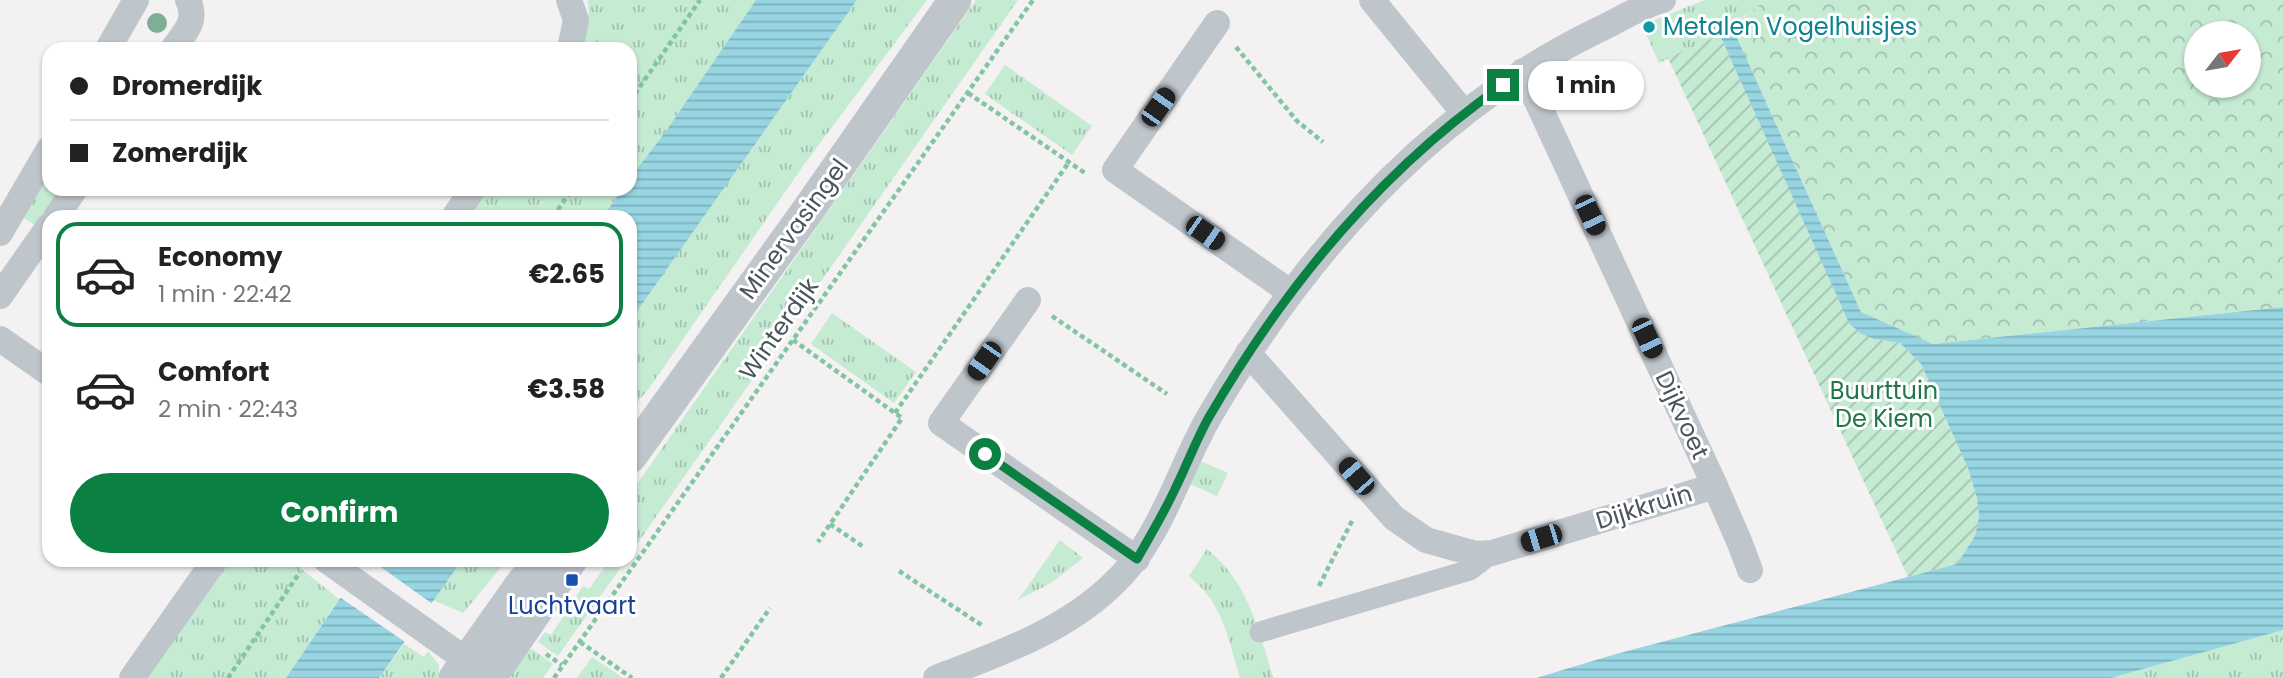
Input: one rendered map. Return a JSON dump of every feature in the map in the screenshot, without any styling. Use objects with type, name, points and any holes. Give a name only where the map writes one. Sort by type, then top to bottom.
[{"type":"street","points":[[112,42],[136,0]]},
{"type":"street","points":[[178,42],[193,21],[188,0]]},
{"type":"street","points":[[569,0],[576,20],[571,42]]},
{"type":"street","name":"Minervasingel","points":[[637,447],[955,0]]},
{"type":"street","points":[[1372,0],[1464,113]]},
{"type":"street","points":[[936,678],[1024,643],[1087,608],[1137,559],[1174,492],[1207,420],[1248,352],[1290,292],[1372,196],[1464,113],[1522,71],[1555,51],[1659,1]]},
{"type":"street","points":[[1217,23],[1115,170],[1290,292]]},
{"type":"street","name":"Dijkvoet","points":[[1522,71],[1715,486],[1750,570]]},
{"type":"street","points":[[0,233],[42,161]]},
{"type":"street","points":[[0,296],[42,236]]},
{"type":"street","points":[[1028,300],[941,423],[1137,559]]},
{"type":"street","points":[[0,339],[42,368]]},
{"type":"street","name":"Dijkkruin","points":[[1248,352],[1368,491],[1394,518],[1426,540],[1476,554],[1492,554],[1715,486]]},
{"type":"street","name":"Dijkkruin","points":[[1261,632],[1470,570],[1492,554]]},
{"type":"street","points":[[132,678],[210,567]]},
{"type":"street","points":[[336,567],[429,633],[476,673]]},
{"type":"street","points":[[476,673],[523,582],[537,567]]},
{"type":"street","points":[[476,673],[565,567]]},
{"type":"path","points":[[637,91],[700,0]]},
{"type":"path","name":"Winterdijk","points":[[637,561],[1033,0]]},
{"type":"path","points":[[1217,23],[1297,121],[1323,142]]},
{"type":"path","points":[[895,413],[1069,162]]},
{"type":"path","points":[[991,274],[1167,394]]},
{"type":"path","points":[[793,340],[902,418],[818,542]]},
{"type":"path","points":[[1300,620],[1368,491]]},
{"type":"path","points":[[830,524],[865,548]]},
{"type":"path","name":"Winterdijk","points":[[554,678],[633,567]]},
{"type":"path","points":[[228,678],[302,571]]},
{"type":"path","points":[[899,571],[992,632]]},
{"type":"path","points":[[720,678],[770,608]]},
{"type":"path","points":[[580,642],[632,678]]},
{"type":"green space","points":[[588,0],[756,0],[637,169],[637,42],[581,42],[589,14]]},
{"type":"green space","points":[[857,0],[927,0],[803,166],[637,403],[637,310]]},
{"type":"green space","points":[[976,0],[1018,0],[637,544],[637,484]]},
{"type":"green space","points":[[1705,0],[1765,0],[1720,35],[1659,63],[1642,25]]},
{"type":"green space","points":[[1765,0],[2283,0],[2283,307],[1933,344],[1861,312],[1732,27]]},
{"type":"green space","name":"Buurttuin De Kiem","points":[[1720,35],[1766,136],[1874,339],[1900,343],[1921,364],[1968,468],[1977,498],[1979,517],[1975,536],[1957,564],[1908,577],[1668,58]]},
{"type":"green space","points":[[1005,65],[1092,126],[1072,155],[985,94]]},
{"type":"green space","points":[[42,183],[42,196],[56,196],[46,210],[42,210],[42,215],[35,225],[22,217]]},
{"type":"green space","points":[[478,196],[617,196],[608,210],[469,210]]},
{"type":"green space","points":[[832,313],[916,372],[894,403],[811,344]]},
{"type":"green space","points":[[1200,461],[1228,473],[1217,496],[1190,484]]},
{"type":"green space","points":[[1060,540],[1083,558],[1051,583],[1018,600]]},
{"type":"green space","points":[[1207,549],[1221,562],[1242,591],[1257,625],[1273,678],[1240,678],[1228,635],[1217,610],[1210,598],[1189,576]]},
{"type":"green space","points":[[224,567],[299,567],[339,599],[286,678],[146,678]]},
{"type":"green space","points":[[457,567],[501,567],[463,613],[433,600]]},
{"type":"green space","points":[[605,567],[621,567],[558,656],[538,642],[545,632],[551,635],[583,586],[589,589]]},
{"type":"green space","points":[[2283,630],[2283,678],[2111,678]]},
{"type":"green space","points":[[404,644],[424,657],[428,651],[439,665],[439,678],[379,678]]},
{"type":"green space","points":[[524,647],[532,649],[553,664],[543,678],[512,678],[505,673]]},
{"type":"green space","points":[[592,657],[623,678],[577,678]]},
{"type":"water","points":[[756,0],[857,0],[637,311],[637,210],[608,210],[617,196],[637,196],[637,169]]},
{"type":"water","points":[[1732,27],[1861,312],[1933,344],[2283,307],[2283,630],[2111,678],[1536,678],[1616,654],[1957,564],[1975,536],[1979,517],[1977,498],[1968,468],[1921,364],[1900,343],[1874,339],[1860,333],[1849,323],[1720,35]]},
{"type":"water","points":[[361,567],[457,567],[379,678],[286,678]]},
{"type":"pier","points":[[357,567],[381,567],[434,605],[408,644],[338,596]]},
{"type":"place","name":"Metalen Vogelhuisjes","points":[[1649,27]]},
{"type":"place","name":"Luchtvaart","points":[[572,580]]},
{"type":"route","points":[[985,454],[1137,559],[1174,492],[1207,420],[1248,352],[1290,292],[1372,196],[1464,113],[1503,85]]}]
